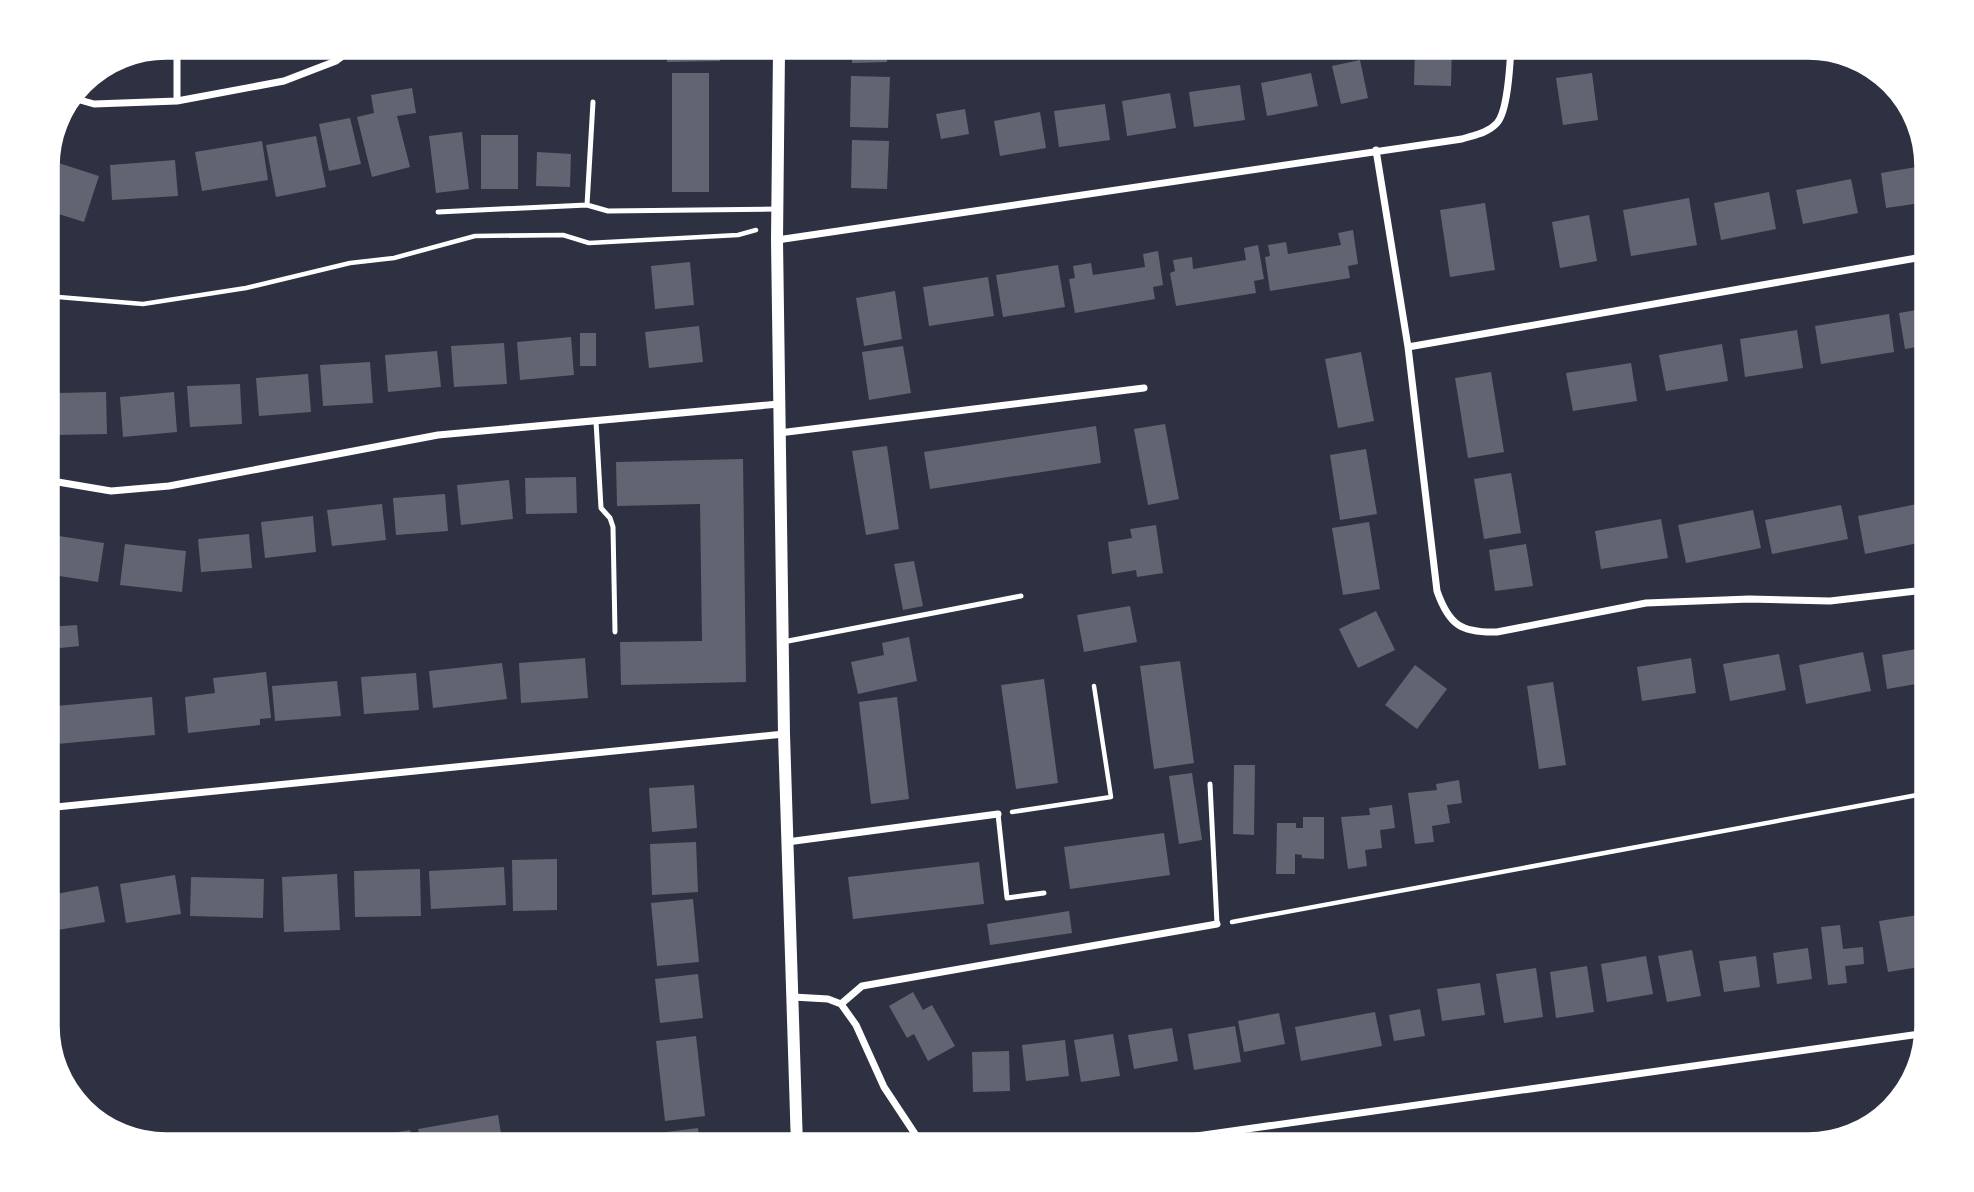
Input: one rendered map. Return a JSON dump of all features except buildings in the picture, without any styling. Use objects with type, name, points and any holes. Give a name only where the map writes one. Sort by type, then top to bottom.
[{"type":"street","points":[[177,58],[177,102]]},
{"type":"street","points":[[80,100],[94,104],[177,102],[284,81],[340,58]]},
{"type":"street","points":[[779,58],[779,433],[784,734],[797,1134]]},
{"type":"street","points":[[777,240],[1462,139],[1482,133],[1498,122],[1504,104],[1510,58]]},
{"type":"street","points":[[1376,150],[1408,347],[1437,591],[1444,610],[1458,624],[1475,632],[1497,632],[1646,603],[1749,599],[1830,601],[1916,591]]},
{"type":"street","points":[[1408,347],[1916,259]]},
{"type":"street","points":[[779,433],[1144,388]]},
{"type":"street","points":[[58,481],[111,491],[169,486],[438,435],[779,404]]},
{"type":"street","points":[[58,807],[784,734]]},
{"type":"street","points":[[788,842],[998,814]]},
{"type":"street","points":[[841,1004],[862,986],[1217,924]]},
{"type":"street","points":[[793,997],[828,999],[841,1004],[856,1024],[884,1087],[915,1134]]},
{"type":"street","points":[[1211,1134],[1915,1035]]},
{"type":"lane","points":[[587,205],[593,102]]},
{"type":"lane","points":[[438,212],[587,205],[608,211],[777,209]]},
{"type":"lane","points":[[596,421],[601,508],[610,518],[613,527],[615,632]]},
{"type":"lane","points":[[783,642],[1021,596]]},
{"type":"lane","points":[[1210,784],[1217,924]]},
{"type":"lane","points":[[998,814],[1007,898],[1044,893]]},
{"type":"path","points":[[58,297],[143,304],[246,288],[350,263],[394,258],[474,236],[563,235],[589,243],[738,235],[777,224]]},
{"type":"path","points":[[998,814],[1111,797],[1094,686]]},
{"type":"path","points":[[1217,924],[1916,795]]}]
